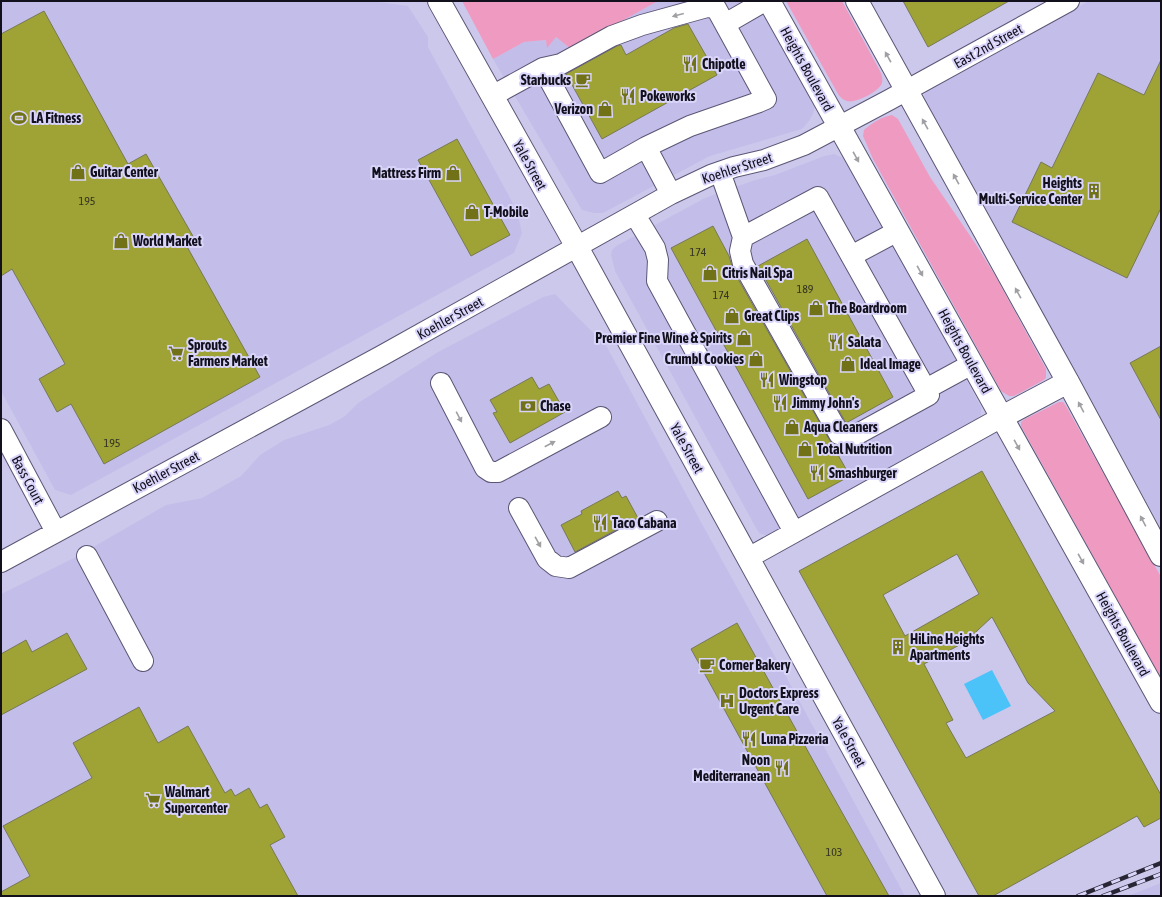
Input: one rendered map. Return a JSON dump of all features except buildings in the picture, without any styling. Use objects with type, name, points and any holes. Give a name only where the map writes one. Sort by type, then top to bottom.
[{"type":"main road","name":"Heights Boulevard","points":[[769,1],[1161,702]]},
{"type":"main road","points":[[857,1],[1068,382],[1161,556]]},
{"type":"main road","name":"Yale Street","points":[[443,10],[577,247],[934,896]]},
{"type":"main road","points":[[1002,417],[1068,382]]},
{"type":"street","points":[[720,16],[765,1]]},
{"type":"street","name":"East 2nd Street","points":[[907,91],[1069,1]]},
{"type":"street","points":[[492,96],[543,68],[561,64],[612,36],[642,25],[707,7],[720,16],[766,99],[690,126],[600,172],[543,68]]},
{"type":"street","name":"Koehler Street","points":[[1,562],[383,355],[671,194],[720,172],[764,160],[804,145],[907,91]]},
{"type":"street","points":[[646,148],[671,194]]},
{"type":"street","points":[[720,172],[743,237],[740,252],[743,264],[839,434],[854,436],[929,395],[818,197],[743,237]]},
{"type":"street","points":[[635,214],[655,248],[658,260],[657,281],[794,532]]},
{"type":"street","points":[[851,256],[898,231]]},
{"type":"street","points":[[926,389],[972,364]]},
{"type":"street","points":[[441,383],[485,468],[491,472],[498,472],[601,417]]},
{"type":"street","points":[[748,558],[1002,417]]},
{"type":"street","name":"Bass Court","points":[[1,429],[56,532]]},
{"type":"street","points":[[519,508],[547,559],[556,566],[569,568],[657,522]]},
{"type":"street","points":[[87,556],[143,661]]},
{"type":"shaded area","points":[[1,1],[371,1],[408,6],[428,37],[428,47],[517,211],[522,233],[514,253],[71,495],[55,490],[1,391]]},
{"type":"shaded area","points":[[462,1],[658,1],[571,49],[556,37],[547,48],[546,40],[524,42],[493,59]]},
{"type":"shaded area","points":[[658,1],[755,1],[813,98],[815,106],[813,114],[802,129],[710,156],[603,213],[594,213],[582,210],[493,59],[524,42],[546,40],[547,47],[556,37],[571,49]]},
{"type":"shaded area","points":[[786,1],[842,1],[881,72],[882,83],[877,90],[856,101],[844,100],[838,94]]},
{"type":"shaded area","points":[[1089,1],[1161,1],[1161,528],[924,97],[926,92],[932,87]]},
{"type":"shaded area","points":[[892,115],[898,119],[930,177],[975,243],[996,277],[1046,369],[1046,378],[1014,396],[1009,396],[1001,391],[873,159],[863,136],[864,130],[870,125],[880,119]]},
{"type":"shaded area","points":[[834,154],[843,158],[851,165],[981,407],[981,414],[976,421],[771,535],[764,535],[759,533],[756,528],[615,271],[611,255],[612,250],[616,246],[705,198],[755,180],[775,175],[824,156]]},
{"type":"shaded area","points":[[555,294],[607,347],[905,896],[1,896],[1,594],[74,558],[166,505],[202,498],[241,476],[260,455],[284,440],[329,425],[345,416],[358,403],[438,352],[543,297]]},
{"type":"shaded area","points":[[1059,402],[1063,402],[1066,406],[1161,577],[1161,679],[1021,426],[1021,422],[1025,419]]},
{"type":"shaded area","points":[[1161,883],[1161,896],[1128,896]]},
{"type":"water","points":[[992,670],[1011,706],[983,720],[964,684]]},
{"type":"railway","points":[[1078,896],[1161,863]]},
{"type":"railway","points":[[1103,896],[1161,874]]},
{"type":"place","name":"Chipotle","points":[[690,64]]},
{"type":"place","name":"Starbucks","points":[[583,80]]},
{"type":"place","name":"Pokeworks","points":[[628,96]]},
{"type":"place","name":"Verizon","points":[[605,109]]},
{"type":"place","name":"LA Fitness","points":[[19,118]]},
{"type":"place","name":"Guitar Center","points":[[78,172]]},
{"type":"place","name":"Mattress Firm","points":[[453,173]]},
{"type":"place","name":"Heights Multi-Service Center","points":[[1094,191]]},
{"type":"place","name":"T-Mobile","points":[[472,212]]},
{"type":"place","name":"World Market","points":[[121,241]]},
{"type":"place","name":"Citris Nail Spa","points":[[710,273]]},
{"type":"place","name":"The Boardroom","points":[[816,308]]},
{"type":"place","name":"Great Clips","points":[[732,316]]},
{"type":"place","name":"Premier Fine Wine & Spirits","points":[[744,338]]},
{"type":"place","name":"Salata","points":[[836,342]]},
{"type":"place","name":"Sprouts Farmers Market","points":[[176,353]]},
{"type":"place","name":"Crumbl Cookies","points":[[756,359]]},
{"type":"place","name":"Ideal Image","points":[[848,364]]},
{"type":"place","name":"Wingstop","points":[[767,380]]},
{"type":"place","name":"Jimmy John's","points":[[780,403]]},
{"type":"place","name":"Chase","points":[[528,406]]},
{"type":"place","name":"Aqua Cleaners","points":[[792,427]]},
{"type":"place","name":"Total Nutrition","points":[[805,449]]},
{"type":"place","name":"Smashburger","points":[[817,473]]},
{"type":"place","name":"Taco Cabana","points":[[600,523]]},
{"type":"place","name":"HiLine Heights Apartments","points":[[898,647]]},
{"type":"place","name":"Corner Bakery","points":[[707,665]]},
{"type":"place","name":"Doctors Express Urgent Care","points":[[727,701]]},
{"type":"place","name":"Luna Pizzeria","points":[[749,739]]},
{"type":"place","name":"Noon Mediterranean","points":[[782,768]]},
{"type":"place","name":"Walmart Supercenter","points":[[153,800]]}]
